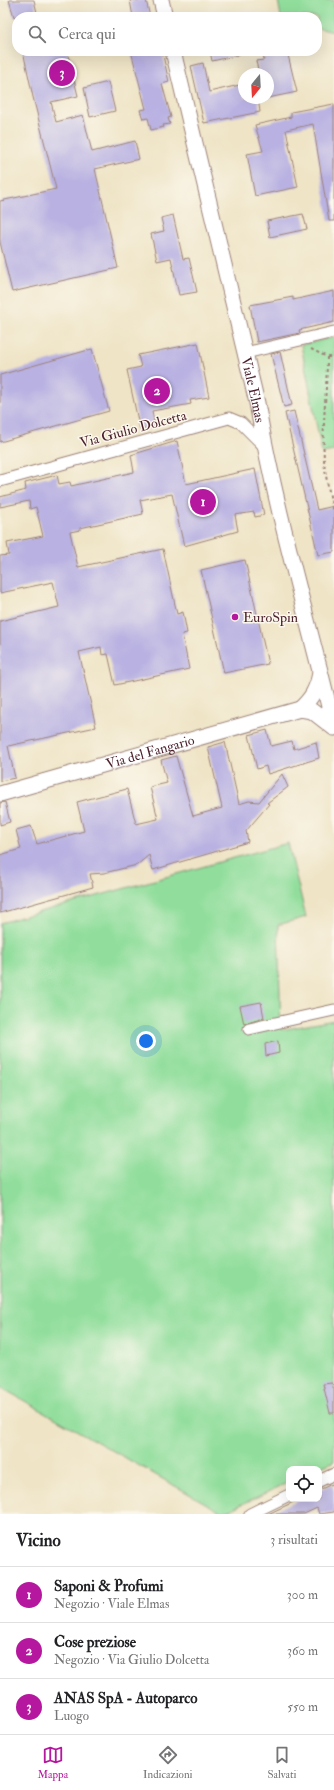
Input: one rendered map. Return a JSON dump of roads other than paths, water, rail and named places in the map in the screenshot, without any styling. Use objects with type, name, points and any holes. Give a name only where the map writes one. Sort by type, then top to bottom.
[{"type":"main road","points":[[161,0],[164,12]]},
{"type":"main road","name":"Viale Elmas","points":[[174,56],[257,403],[264,446],[334,728]]},
{"type":"main road","points":[[300,709],[310,700],[317,686],[320,671]]},
{"type":"main road","points":[[300,709],[312,711],[334,728]]},
{"type":"main road","name":"Via del Fangario","points":[[0,794],[300,709]]},
{"type":"street","points":[[245,353],[334,332]]},
{"type":"street","name":"Via Giulio Dolcetta","points":[[0,481],[228,418],[241,423],[264,446]]},
{"type":"street","points":[[249,1029],[334,1010]]},
{"type":"street","points":[[322,1480],[334,1474]]},
{"type":"street","points":[[250,1514],[286,1497]]},
{"type":"place","name":"ANAS SpA - Autoparco","points":[[62,73]]},
{"type":"place","name":"Cose preziose","points":[[157,391]]},
{"type":"place","name":"Saponi & Profumi","points":[[203,502]]},
{"type":"place","name":"EuroSpin","points":[[235,617]]}]
